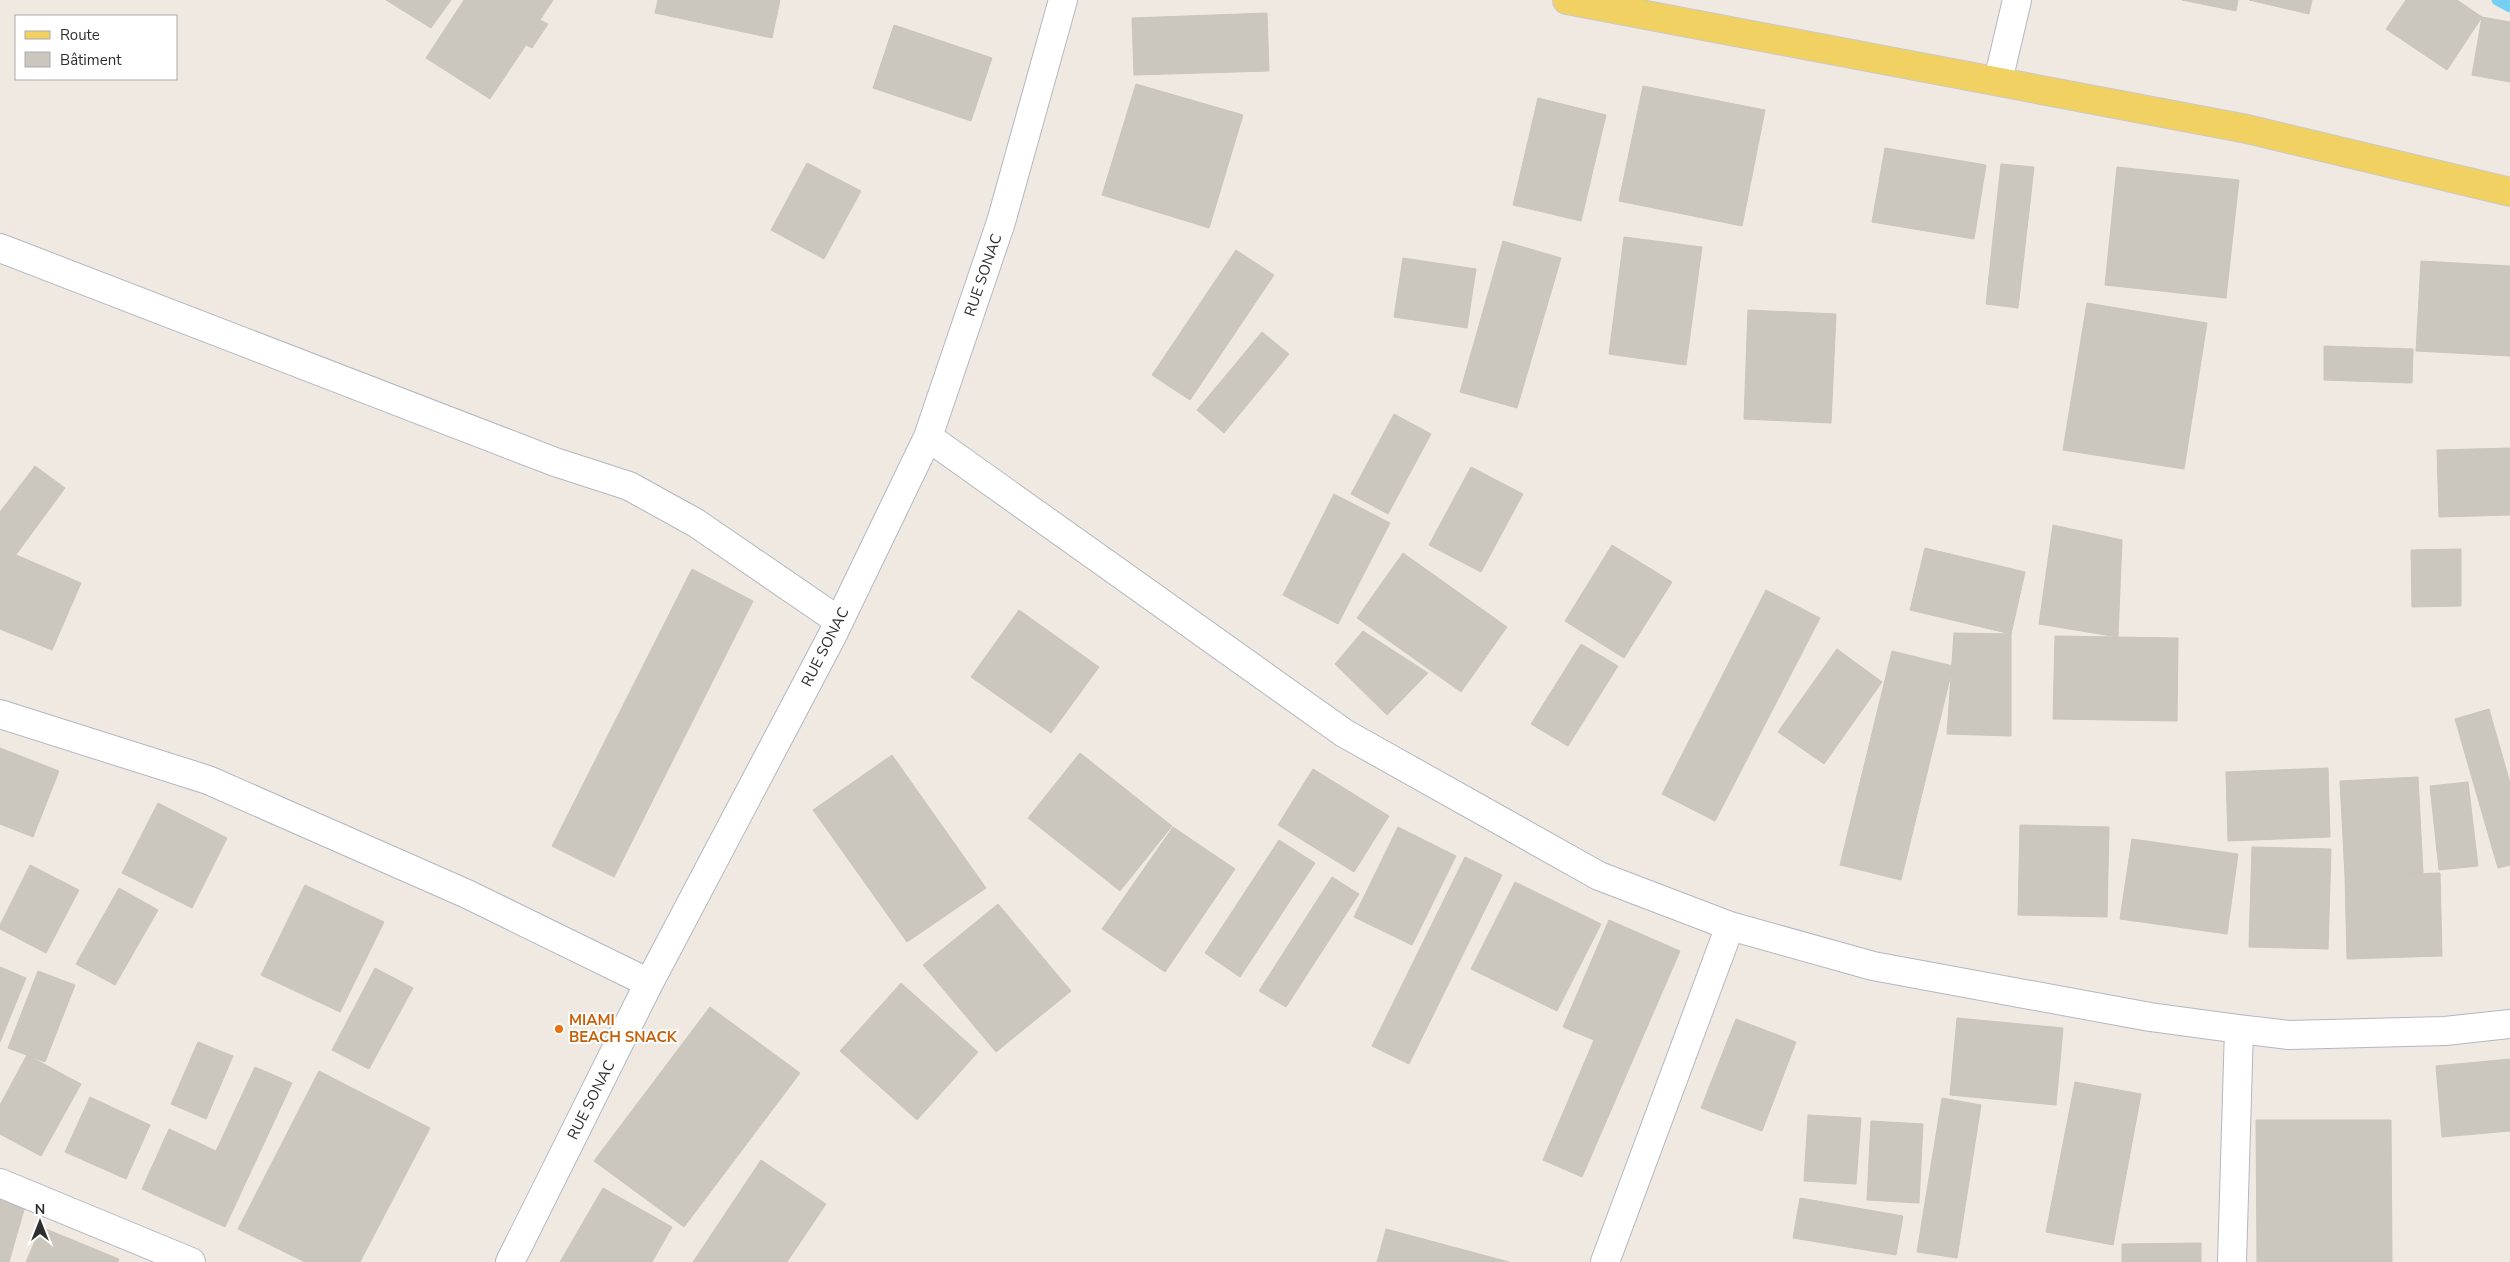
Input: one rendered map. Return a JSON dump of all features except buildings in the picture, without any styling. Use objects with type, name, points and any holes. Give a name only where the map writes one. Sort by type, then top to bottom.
[{"type":"main road","points":[[1567,0],[2247,128],[2510,192]]},
{"type":"street","name":"RUE SONAC","points":[[510,1262],[649,983],[839,621],[928,437],[1002,222],[1064,0]]},
{"type":"street","points":[[1998,81],[2017,0]]},
{"type":"street","points":[[0,248],[556,462],[628,486],[696,523],[839,621]]},
{"type":"street","points":[[928,437],[1344,733],[1600,876],[1730,926],[1873,966],[2150,1017],[2240,1029],[2299,1034],[2445,1031],[2510,1024]]},
{"type":"street","points":[[0,714],[208,780],[467,894],[649,983]]},
{"type":"street","points":[[1605,1262],[1730,926]]},
{"type":"street","points":[[2232,1262],[2240,1029]]},
{"type":"street","points":[[0,1183],[191,1262]]},
{"type":"waterway","points":[[2497,0],[2510,7]]},
{"type":"place","name":"MIAMI BEACH SNACK","points":[[559,1029]]}]
